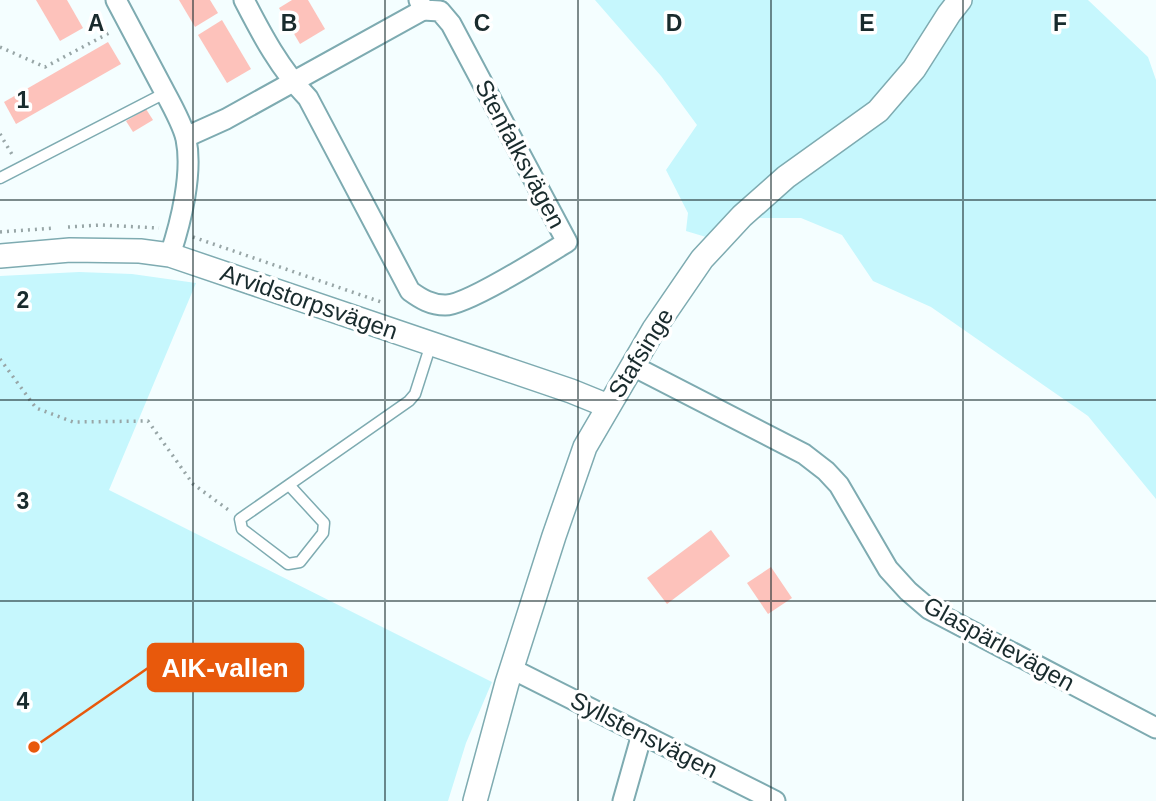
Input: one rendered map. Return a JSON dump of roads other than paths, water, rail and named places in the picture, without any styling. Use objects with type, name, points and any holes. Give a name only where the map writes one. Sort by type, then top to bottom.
[{"type":"street","points":[[116,0],[186,137],[188,160],[184,206],[170,255]]},
{"type":"street","name":"Stenfalksvägen","points":[[186,137],[226,120],[293,83],[421,5],[440,11],[451,24],[567,242],[458,303],[446,306],[424,301],[410,291],[308,98],[293,83],[279,64],[244,0]]},
{"type":"street","name":"Stafsinge","points":[[475,801],[512,669],[586,447],[654,329],[702,260],[742,216],[786,177],[878,111],[914,69],[960,0]]},
{"type":"street","name":"Arvidstorpsvägen","points":[[0,256],[69,250],[140,251],[170,255],[608,406]]},
{"type":"street","name":"Glaspärlevägen","points":[[633,366],[804,454],[826,471],[839,485],[888,569],[929,609],[1156,729]]},
{"type":"street","name":"Syllstensvägen","points":[[512,669],[775,801]]},
{"type":"street","points":[[622,801],[642,734]]},
{"type":"lane","points":[[0,178],[165,93]]},
{"type":"lane","points":[[289,485],[324,523],[323,533],[300,562],[288,564],[242,529],[240,519],[409,401],[415,394],[431,344]]},
{"type":"place","name":"AIK-vallen","points":[[34,747]]}]
